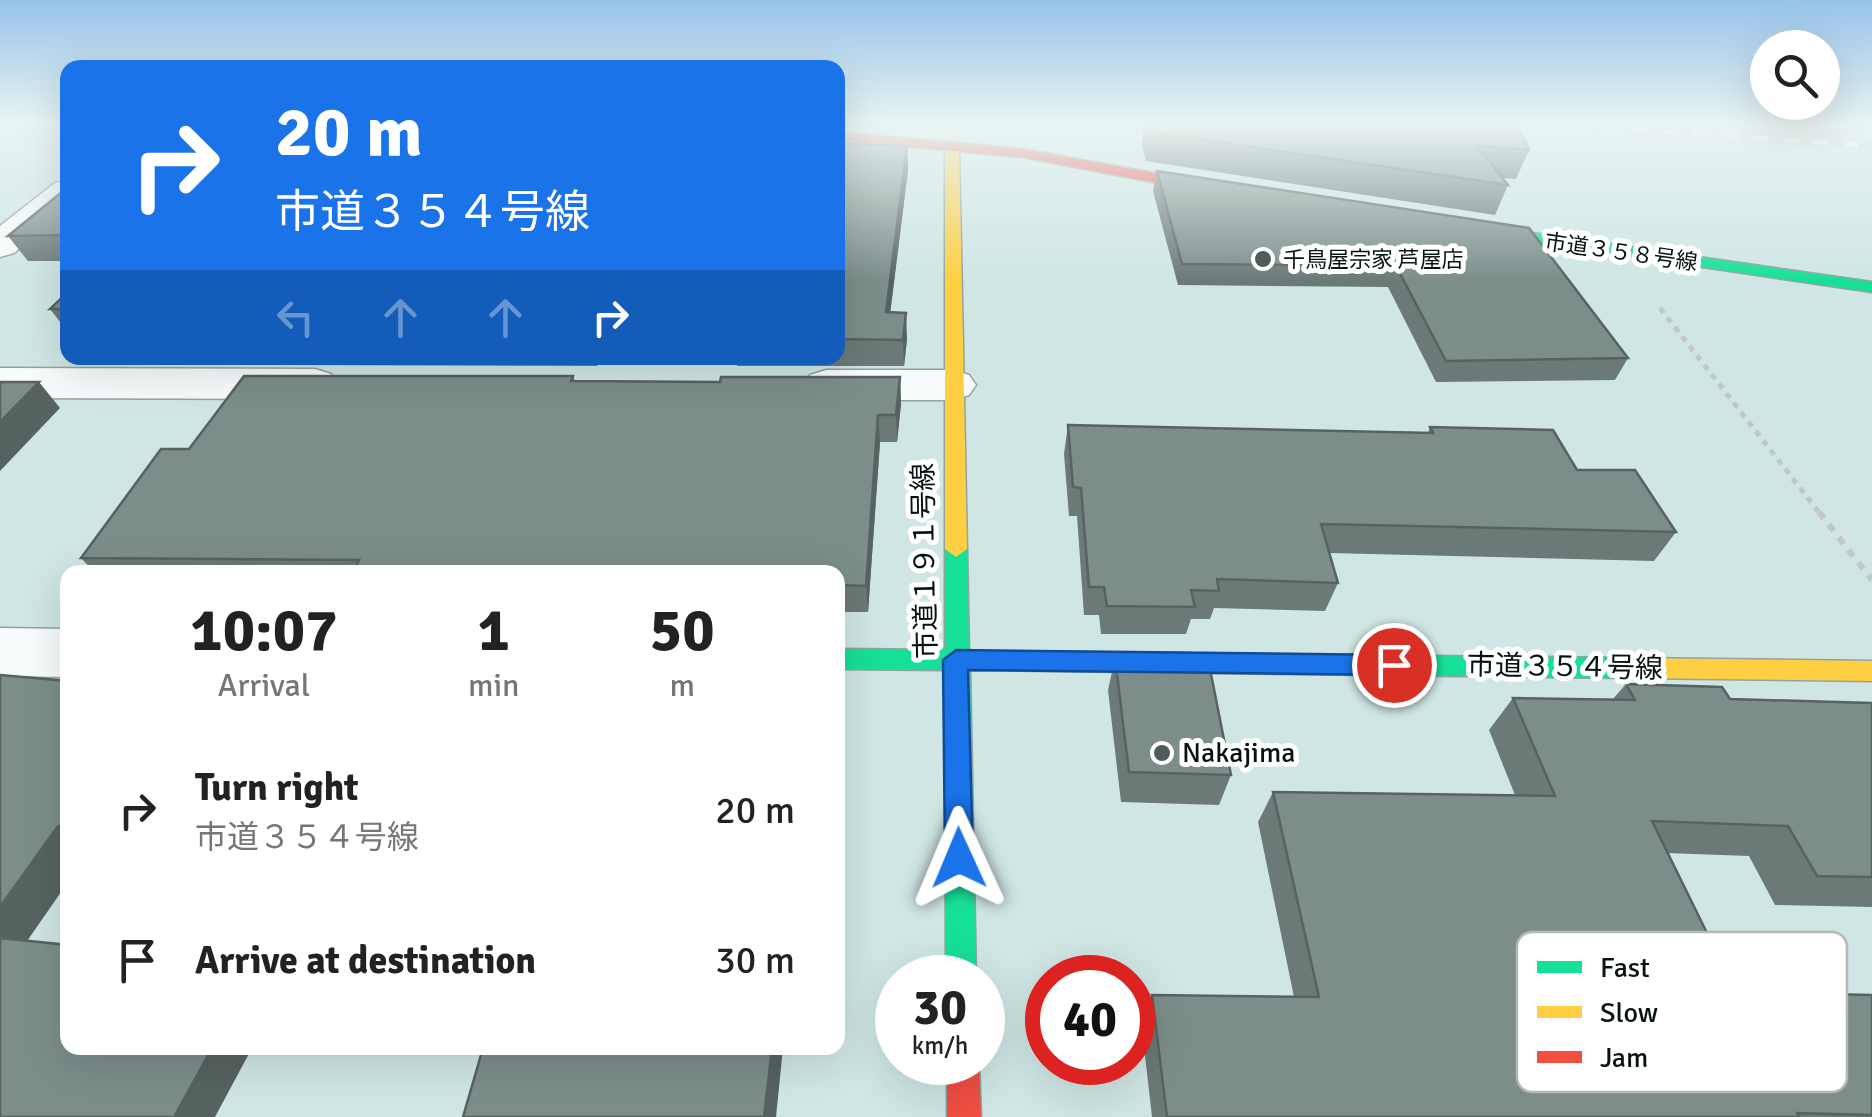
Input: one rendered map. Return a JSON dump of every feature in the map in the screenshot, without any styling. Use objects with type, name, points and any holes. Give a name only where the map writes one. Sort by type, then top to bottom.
[{"type":"street","name":"市道１９１号線","points":[[952,177],[961,955]]},
{"type":"street","points":[[1157,177],[1259,196]]},
{"type":"street","points":[[0,246],[60,197]]},
{"type":"street","name":"市道３５８号線","points":[[1435,224],[1872,287]]},
{"type":"street","points":[[0,383],[358,384]]},
{"type":"street","points":[[774,384],[953,385]]},
{"type":"street","points":[[0,652],[60,653]]},
{"type":"street","name":"市道３５４号線","points":[[845,659],[1872,671]]},
{"type":"street","points":[[963,1085],[964,1117]]},
{"type":"path","points":[[1617,252],[1872,580]]},
{"type":"building","points":[[845,177],[903,177],[886,312],[906,313],[903,340],[845,339]]},
{"type":"building","points":[[1159,177],[1197,177],[1529,228],[1628,358],[1446,361],[1396,266],[1182,264]]},
{"type":"building","points":[[1455,177],[1502,177],[1508,185]]},
{"type":"building","points":[[60,194],[60,235],[8,236]]},
{"type":"building","points":[[244,376],[573,376],[571,381],[720,382],[721,377],[900,377],[896,415],[878,415],[866,586],[845,585],[845,565],[356,565],[359,560],[81,558],[161,449],[189,449]]},
{"type":"building","points":[[0,382],[39,382],[0,422]]},
{"type":"building","points":[[1068,425],[1433,433],[1430,427],[1553,430],[1577,470],[1635,470],[1676,532],[1321,524],[1338,583],[1217,579],[1219,591],[1191,590],[1195,607],[1107,606],[1104,587],[1089,587],[1081,488],[1073,487]]},
{"type":"building","points":[[1115,658],[1208,659],[1231,775],[1129,772]]},
{"type":"building","points":[[0,675],[60,680],[60,826],[0,907]]},
{"type":"building","points":[[1626,684],[1722,687],[1730,699],[1872,703],[1872,877],[1817,876],[1788,826],[1652,821],[1707,932],[1517,932],[1517,1092],[1847,1092],[1847,994],[1872,995],[1872,1115],[1167,1117],[1155,995],[1319,997],[1273,792],[1555,796],[1513,698],[1635,700]]},
{"type":"building","points":[[0,938],[60,944],[60,1055],[208,1055],[174,1117],[0,1117]]},
{"type":"building","points":[[481,1055],[771,1055],[764,1117],[463,1117]]},
{"type":"traffic: fast","points":[[1464,228],[1872,287]]},
{"type":"traffic: fast","points":[[956,549],[961,955]]},
{"type":"traffic: fast","points":[[845,659],[1631,668]]},
{"type":"traffic: slow","points":[[952,177],[956,549]]},
{"type":"traffic: slow","points":[[1631,668],[1872,671]]},
{"type":"traffic: jam","points":[[1151,177],[1231,192]]},
{"type":"traffic: jam","points":[[963,1085],[964,1117]]},
{"type":"place","name":"千鳥屋宗家 芦屋店","points":[[1263,259]]},
{"type":"place","name":"Nakajima","points":[[1162,753]]},
{"type":"route","points":[[959,858],[956,660],[1394,665]]}]
